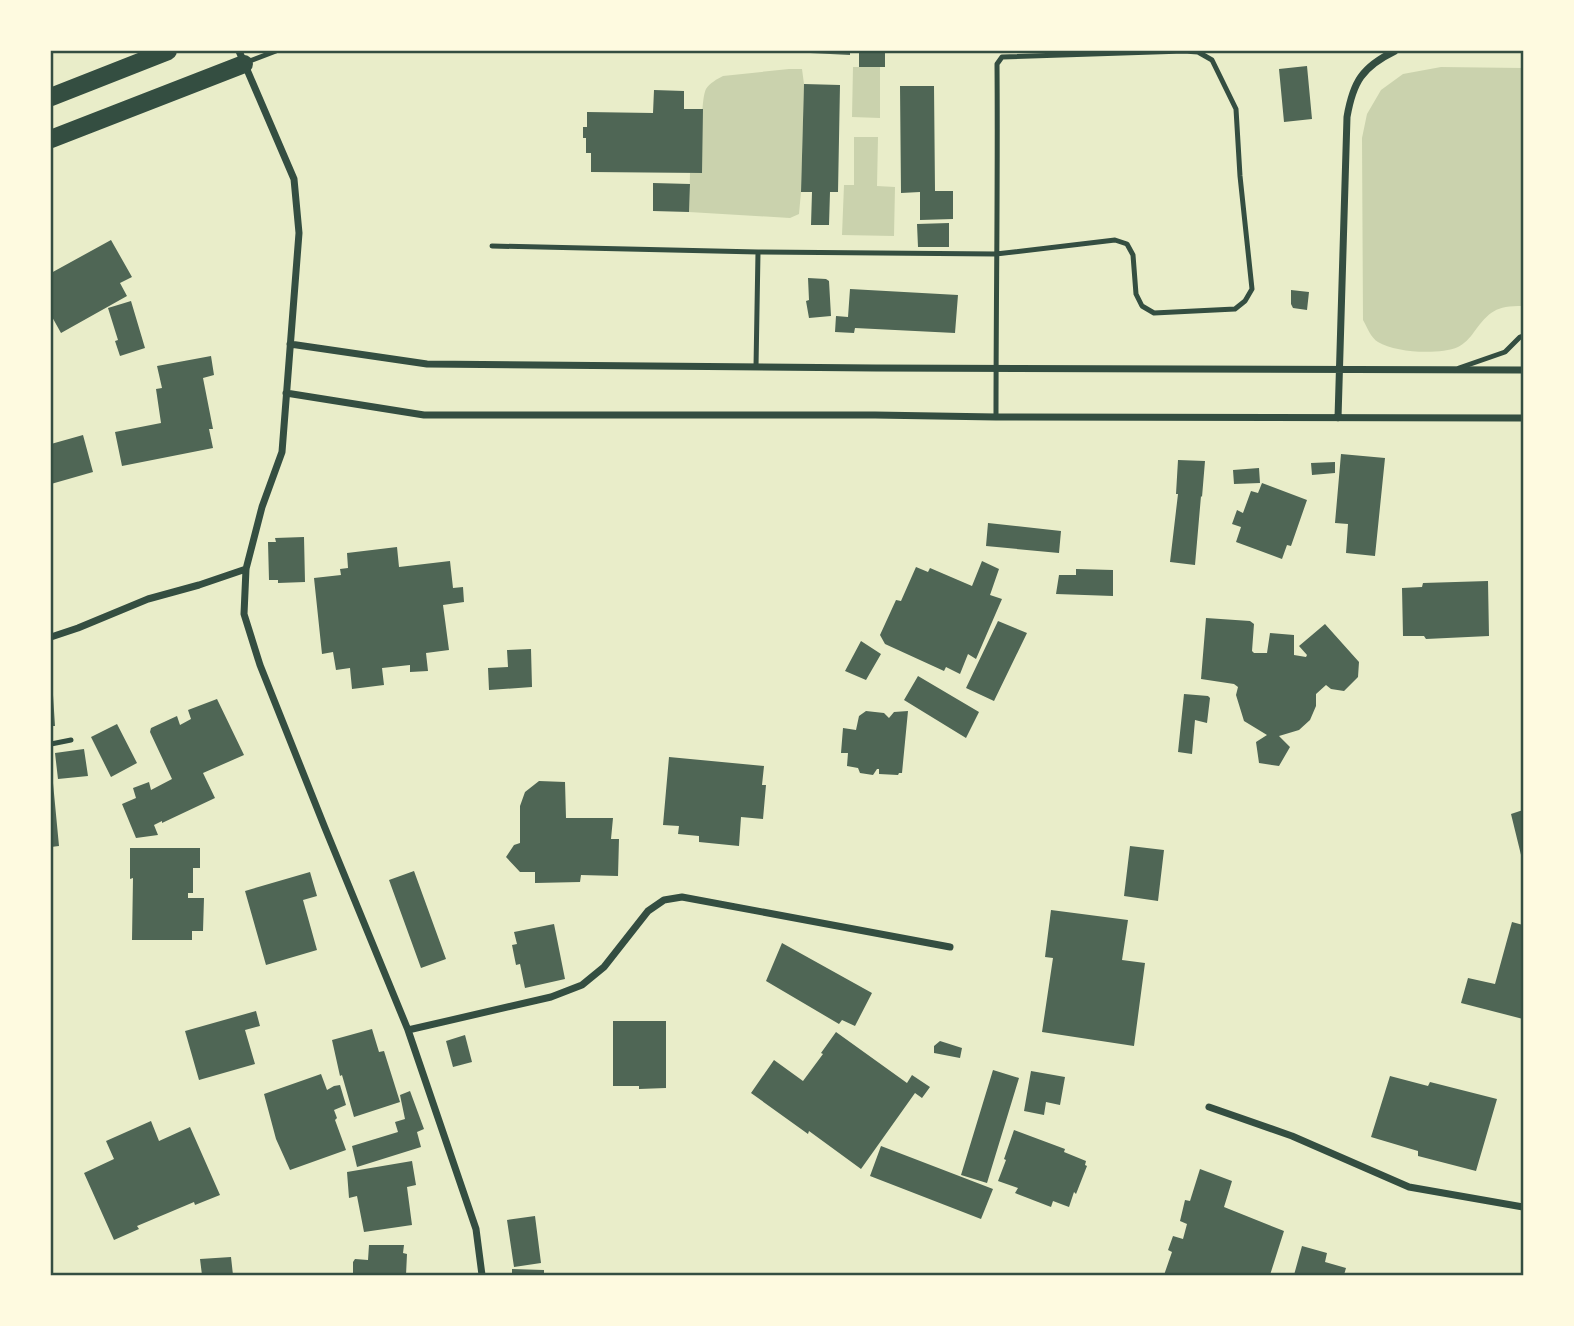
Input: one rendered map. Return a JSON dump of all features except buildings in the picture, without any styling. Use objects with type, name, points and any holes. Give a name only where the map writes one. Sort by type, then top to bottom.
[{"type":"main road","points":[[51,97],[168,51]]},
{"type":"main road","points":[[51,139],[241,57]]},
{"type":"street","points":[[1338,418],[1346,117],[1350,96],[1361,75],[1378,60],[1395,51]]},
{"type":"street","points":[[241,57],[294,179],[299,233],[282,452],[262,507],[246,569],[244,614],[260,665],[324,828],[408,1030],[476,1229],[482,1275]]},
{"type":"street","points":[[290,344],[427,364],[1523,370]]},
{"type":"street","points":[[286,393],[424,415],[1523,418]]},
{"type":"street","points":[[51,637],[148,599],[246,569]]},
{"type":"street","points":[[408,1030],[551,997],[582,985],[604,967],[648,911],[664,900],[682,897],[950,947]]},
{"type":"street","points":[[1209,1107],[1292,1136],[1409,1186],[1523,1207]]},
{"type":"lane","points":[[241,57],[276,51]]},
{"type":"lane","points":[[492,246],[996,254],[1115,240],[1127,244],[1133,255],[1136,294],[1142,306],[1154,313],[1235,309],[1245,301],[1252,289],[1236,109],[1212,60],[1198,52],[1184,51],[1002,57],[997,64],[996,254],[996,417]]},
{"type":"lane","points":[[757,367],[758,252]]},
{"type":"lane","points":[[1456,369],[1505,352],[1523,336]]},
{"type":"lane","points":[[51,744],[71,740]]},
{"type":"green space","points":[[853,67],[880,67],[880,118],[852,117]]},
{"type":"green space","points":[[1441,67],[1523,68],[1523,306],[1494,311],[1467,341],[1458,347],[1429,352],[1406,351],[1378,342],[1363,320],[1362,138],[1367,114],[1381,90],[1403,74]]},
{"type":"green space","points":[[802,69],[804,84],[799,214],[790,218],[689,212],[690,173],[702,173],[702,117],[706,89],[723,76]]},
{"type":"green space","points":[[854,137],[878,137],[877,186],[895,187],[894,236],[842,235],[844,185],[854,185]]}]
